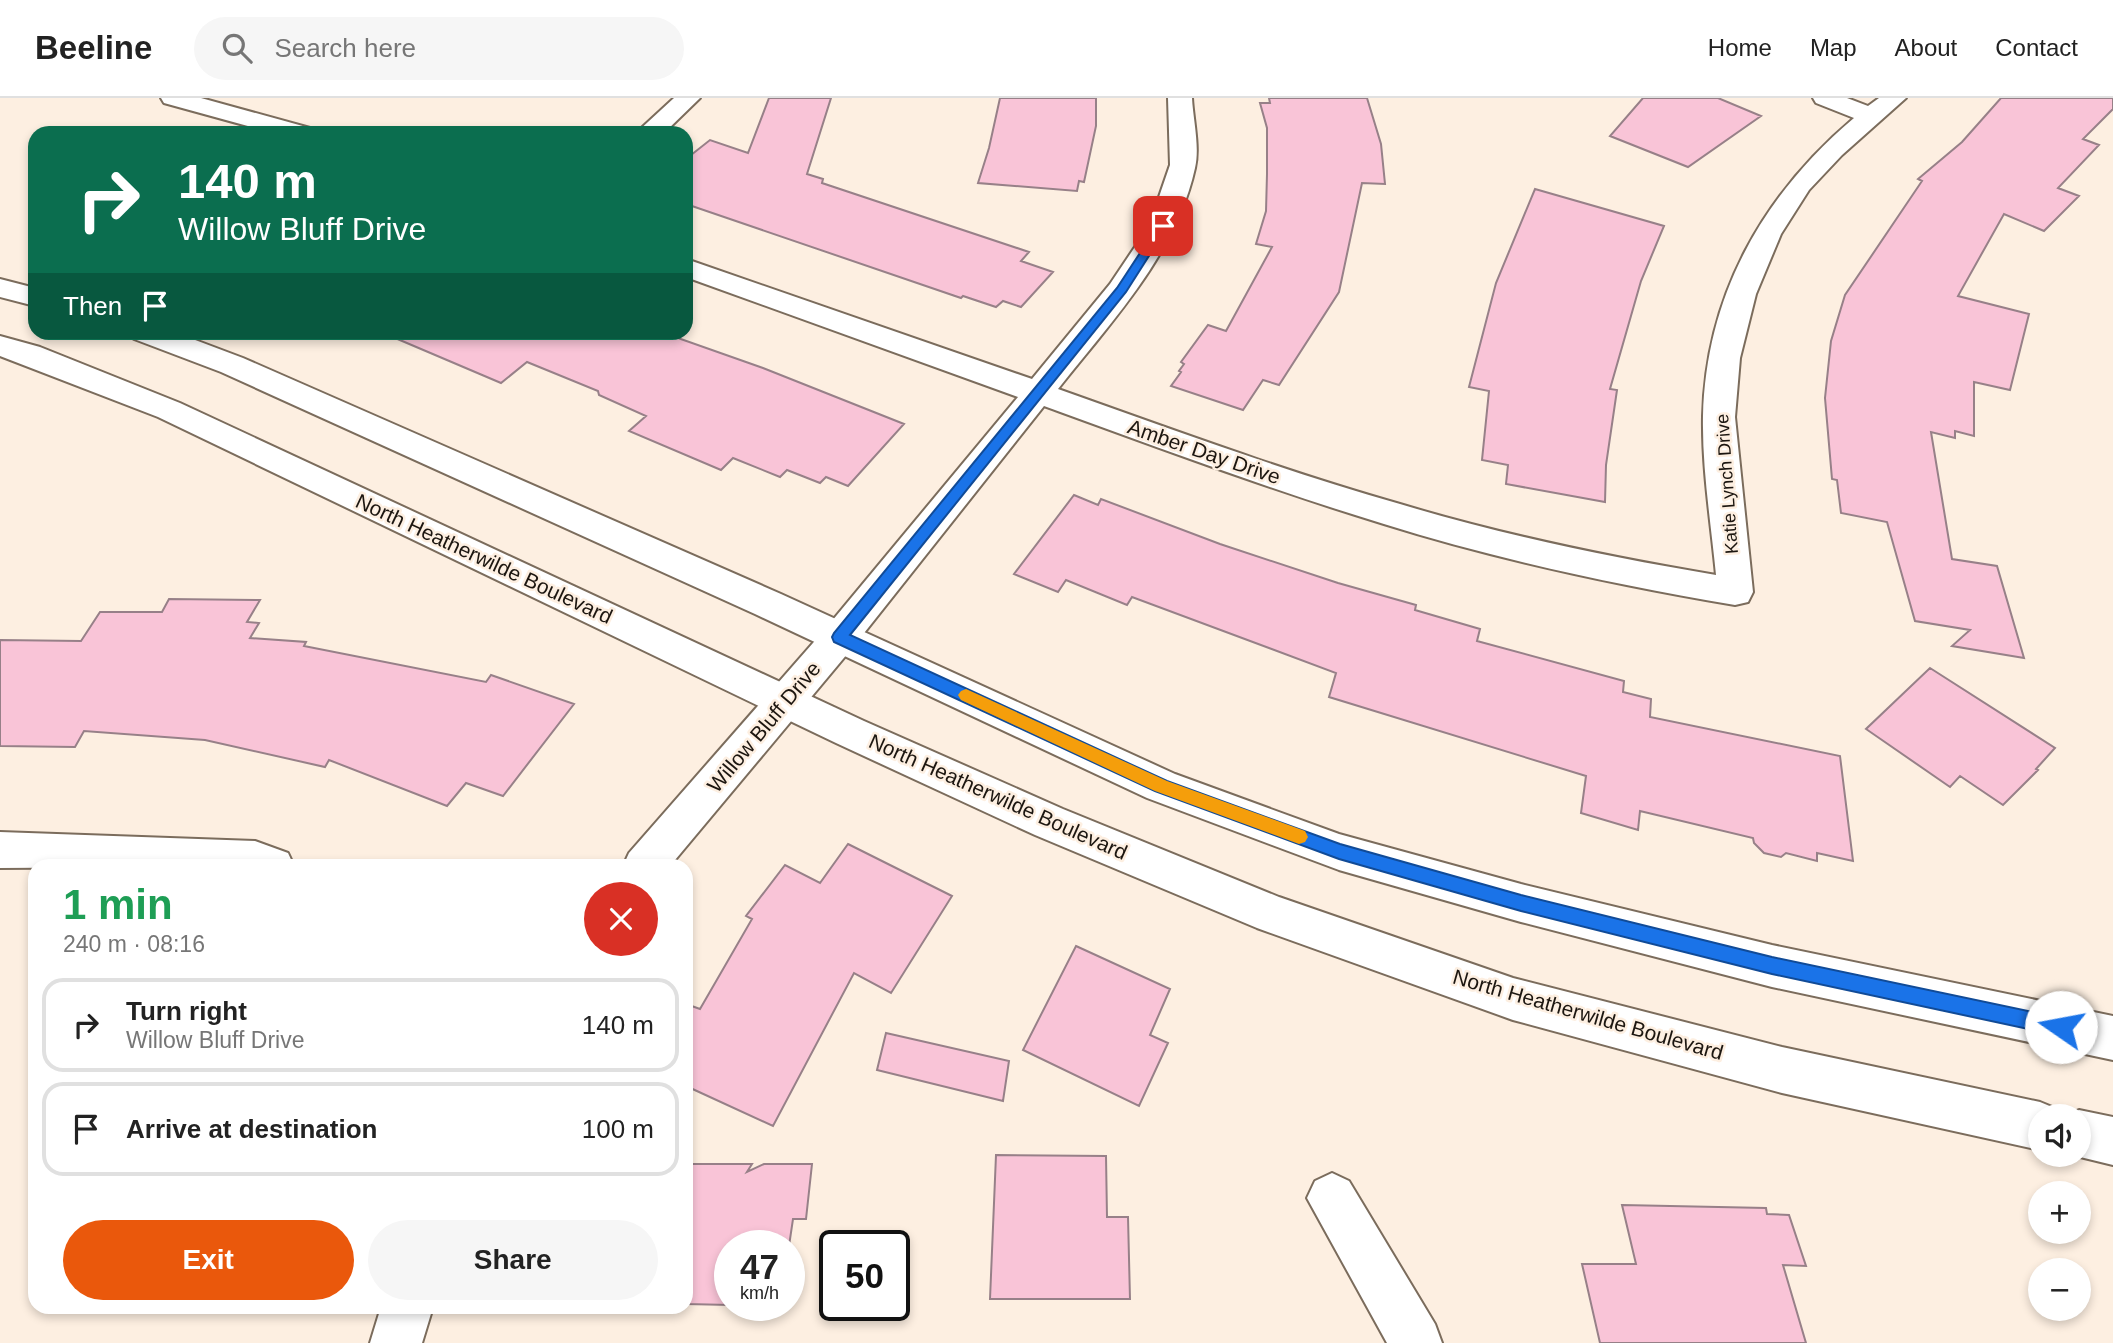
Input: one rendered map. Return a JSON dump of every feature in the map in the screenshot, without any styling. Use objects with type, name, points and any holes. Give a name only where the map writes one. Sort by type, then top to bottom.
[{"type":"street","points":[[173,98],[275,126]]},
{"type":"street","points":[[657,126],[688,98]]},
{"type":"street","name":"Willow Bluff Drive","points":[[650,859],[840,637],[1121,290],[1163,226],[1183,165],[1180,98]]},
{"type":"street","points":[[1825,98],[1871,116]]},
{"type":"street","name":"Katie Lynch Drive","points":[[1735,592],[1719,416],[1727,349],[1743,285],[1770,229],[1799,185],[1871,116],[1894,98]]},
{"type":"street","name":"Amber Day Drive","points":[[693,270],[1036,393],[1394,515],[1516,548],[1654,579],[1735,592]]},
{"type":"street","points":[[0,288],[28,295]]},
{"type":"street","points":[[165,340],[244,371],[840,637],[1161,786],[1339,852],[1521,903],[1772,966],[2113,1038]]},
{"type":"street","name":"North Heatherwilde Boulevard","points":[[0,346],[29,354],[169,410],[1049,822],[1272,914],[1513,999],[1782,1070],[2028,1123]]},
{"type":"street","points":[[0,850],[255,859]]},
{"type":"street","points":[[2091,1136],[2113,1141]]},
{"type":"street","points":[[1332,1198],[1416,1343]]},
{"type":"street","points":[[396,1343],[405,1314]]},
{"type":"building","points":[[769,98],[831,98],[807,174],[823,179],[822,183],[1029,252],[1021,261],[1053,272],[1021,307],[1003,301],[996,307],[963,296],[961,298],[693,206],[693,153],[710,140],[748,153]]},
{"type":"building","points":[[1000,98],[1096,98],[1096,126],[1084,182],[1079,181],[1077,191],[978,183]]},
{"type":"building","points":[[1269,98],[1367,98],[1381,144],[1385,184],[1362,183],[1339,292],[1279,385],[1263,380],[1243,410],[1171,386],[1181,372],[1179,371],[1184,364],[1181,362],[1208,325],[1226,331],[1272,247],[1256,244],[1266,211],[1267,128],[1260,103],[1270,103]]},
{"type":"building","points":[[1643,98],[1718,98],[1761,116],[1688,167],[1610,136]]},
{"type":"building","points":[[2001,98],[2113,98],[2113,109],[2083,139],[2099,145],[2058,188],[2079,196],[2044,231],[2004,214],[1958,296],[2029,314],[2010,390],[1974,382],[1974,436],[1955,431],[1955,438],[1931,432],[1952,559],[1997,566],[2024,658],[1952,646],[1970,630],[1915,621],[1887,522],[1841,513],[1837,480],[1832,479],[1825,398],[1831,341],[1845,295],[1922,181],[1918,179],[1962,142]]},
{"type":"building","points":[[1535,189],[1664,226],[1641,281],[1610,389],[1617,390],[1606,465],[1605,502],[1506,484],[1508,465],[1482,460],[1489,391],[1469,387],[1496,283]]},
{"type":"building","points":[[400,340],[684,340],[904,424],[848,486],[826,477],[820,483],[787,470],[780,477],[733,458],[721,470],[629,431],[646,416],[599,395],[598,391],[527,362],[501,383]]},
{"type":"building","points":[[1074,495],[1098,505],[1101,499],[1220,544],[1338,583],[1416,605],[1415,610],[1480,629],[1477,641],[1624,681],[1623,692],[1651,699],[1650,717],[1840,756],[1853,861],[1817,853],[1817,861],[1786,853],[1781,857],[1764,853],[1754,843],[1753,838],[1640,811],[1638,830],[1581,813],[1586,776],[1329,697],[1336,673],[1132,597],[1127,605],[1066,580],[1058,592],[1014,574]]},
{"type":"building","points":[[169,599],[260,600],[247,622],[259,623],[250,638],[306,642],[304,646],[486,682],[491,675],[574,704],[503,796],[466,783],[447,806],[329,760],[325,767],[205,740],[84,731],[75,747],[0,746],[0,640],[81,641],[100,612],[162,612]]},
{"type":"building","points":[[1930,668],[2055,748],[2036,769],[2038,770],[2003,805],[1960,776],[1950,787],[1866,729]]},
{"type":"building","points":[[848,844],[952,896],[891,993],[854,973],[773,1126],[693,1089],[693,1006],[700,1009],[752,919],[746,916],[785,865],[820,883]]},
{"type":"building","points":[[1076,946],[1170,989],[1150,1035],[1168,1043],[1139,1106],[1023,1050]]},
{"type":"building","points":[[886,1033],[1009,1061],[1003,1101],[877,1070]]},
{"type":"building","points":[[996,1155],[1106,1156],[1107,1217],[1128,1217],[1130,1299],[990,1299]]},
{"type":"building","points":[[693,1164],[752,1164],[747,1172],[764,1164],[812,1164],[806,1219],[793,1219],[791,1230],[714,1230],[714,1305],[693,1304]]},
{"type":"building","points":[[1622,1205],[1766,1208],[1767,1214],[1789,1215],[1806,1266],[1783,1265],[1806,1343],[1600,1343],[1582,1264],[1636,1264]]},
{"type":"slow traffic","points":[[966,695],[1161,786],[1299,837]]},
{"type":"route","points":[[1163,226],[1121,290],[840,637],[1161,786],[1339,852],[1521,903],[1772,966],[2061,1027]]}]
